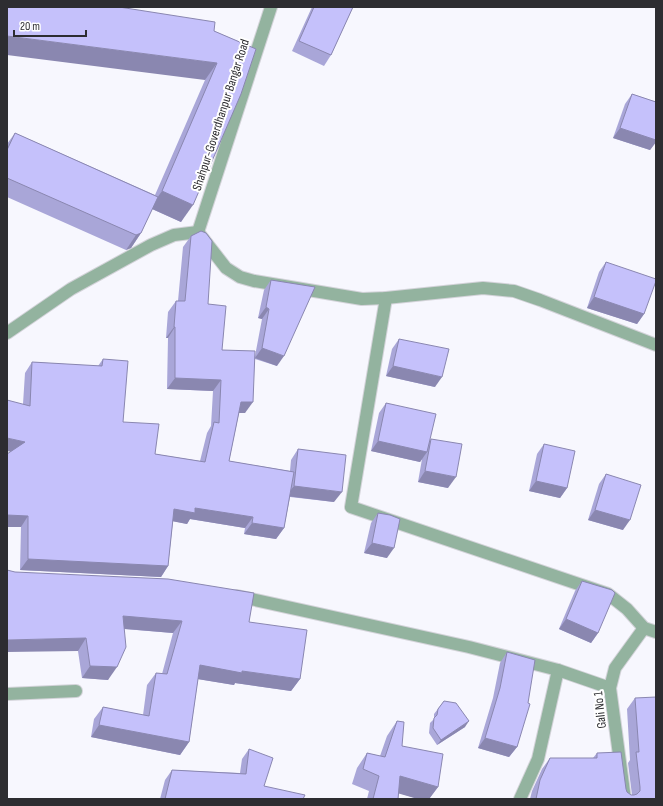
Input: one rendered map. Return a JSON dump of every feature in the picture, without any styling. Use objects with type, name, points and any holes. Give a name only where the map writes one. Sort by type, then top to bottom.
[{"type":"street","name":"Shahpur-Goverdhanpur Bangar Road","points":[[198,232],[271,7]]},
{"type":"street","points":[[7,333],[70,289],[151,245],[174,235],[198,232],[226,268],[240,277],[254,281],[362,299],[484,288],[514,291],[656,345]]},
{"type":"street","points":[[386,298],[351,507],[608,594],[627,609],[644,628],[656,632]]},
{"type":"street","points":[[227,594],[469,647],[558,670],[610,688]]},
{"type":"street","name":"Gali No 1","points":[[625,799],[610,688],[615,668],[644,628]]},
{"type":"street","points":[[520,799],[538,759],[558,670]]},
{"type":"street","points":[[7,694],[76,691]]},
{"type":"building","points":[[7,7],[119,7],[215,22],[214,31],[256,49],[241,94],[193,205],[162,191],[217,63],[7,36]]},
{"type":"building","points":[[314,7],[353,7],[331,55],[299,41]]},
{"type":"building","points":[[632,94],[656,102],[656,140],[620,128]]},
{"type":"building","points":[[15,133],[158,197],[141,233],[136,235],[7,178],[7,150]]},
{"type":"building","points":[[201,231],[206,233],[212,241],[208,304],[226,306],[222,350],[255,351],[253,402],[241,402],[229,461],[294,472],[284,528],[252,523],[253,517],[195,508],[195,513],[174,509],[168,566],[28,559],[28,516],[7,515],[7,454],[25,442],[7,438],[7,400],[30,406],[32,362],[102,366],[103,359],[128,361],[123,422],[159,424],[155,454],[205,462],[214,422],[219,423],[221,380],[175,378],[174,327],[176,301],[185,301],[191,236]]},
{"type":"building","points":[[606,262],[656,279],[644,314],[594,297]]},
{"type":"building","points":[[271,280],[315,287],[284,356],[262,348],[269,309],[266,307]]},
{"type":"building","points":[[399,339],[449,349],[442,377],[393,366]]},
{"type":"building","points":[[386,403],[436,414],[427,452],[378,441]]},
{"type":"building","points":[[431,439],[462,444],[456,477],[425,471]]},
{"type":"building","points":[[544,444],[575,451],[567,488],[536,481]]},
{"type":"building","points":[[298,449],[346,455],[342,492],[294,486]]},
{"type":"building","points":[[606,474],[641,485],[630,520],[595,510]]},
{"type":"building","points":[[378,513],[390,515],[400,519],[394,548],[372,543]]},
{"type":"building","points":[[7,570],[15,572],[168,579],[254,593],[249,622],[307,630],[300,679],[242,671],[242,673],[200,665],[189,742],[99,725],[103,707],[149,716],[156,673],[167,674],[182,621],[123,616],[126,647],[117,667],[90,666],[86,638],[7,640]]},
{"type":"building","points":[[582,581],[612,590],[615,593],[598,633],[566,619]]},
{"type":"building","points":[[507,652],[535,660],[528,703],[530,704],[517,747],[485,738],[500,688]]},
{"type":"building","points":[[656,697],[656,799],[536,799],[540,780],[550,758],[597,758],[597,753],[621,752],[627,792],[631,795],[637,794],[640,791],[640,787],[636,752],[639,752],[635,698]]},
{"type":"building","points":[[444,701],[456,703],[469,721],[441,740],[433,728],[434,718]]},
{"type":"building","points":[[397,721],[404,722],[402,746],[443,754],[438,787],[400,776],[398,799],[373,799],[379,776],[363,769],[367,753],[385,757]]},
{"type":"building","points":[[249,749],[273,758],[264,786],[305,795],[303,799],[165,799],[172,770],[246,774]]}]
